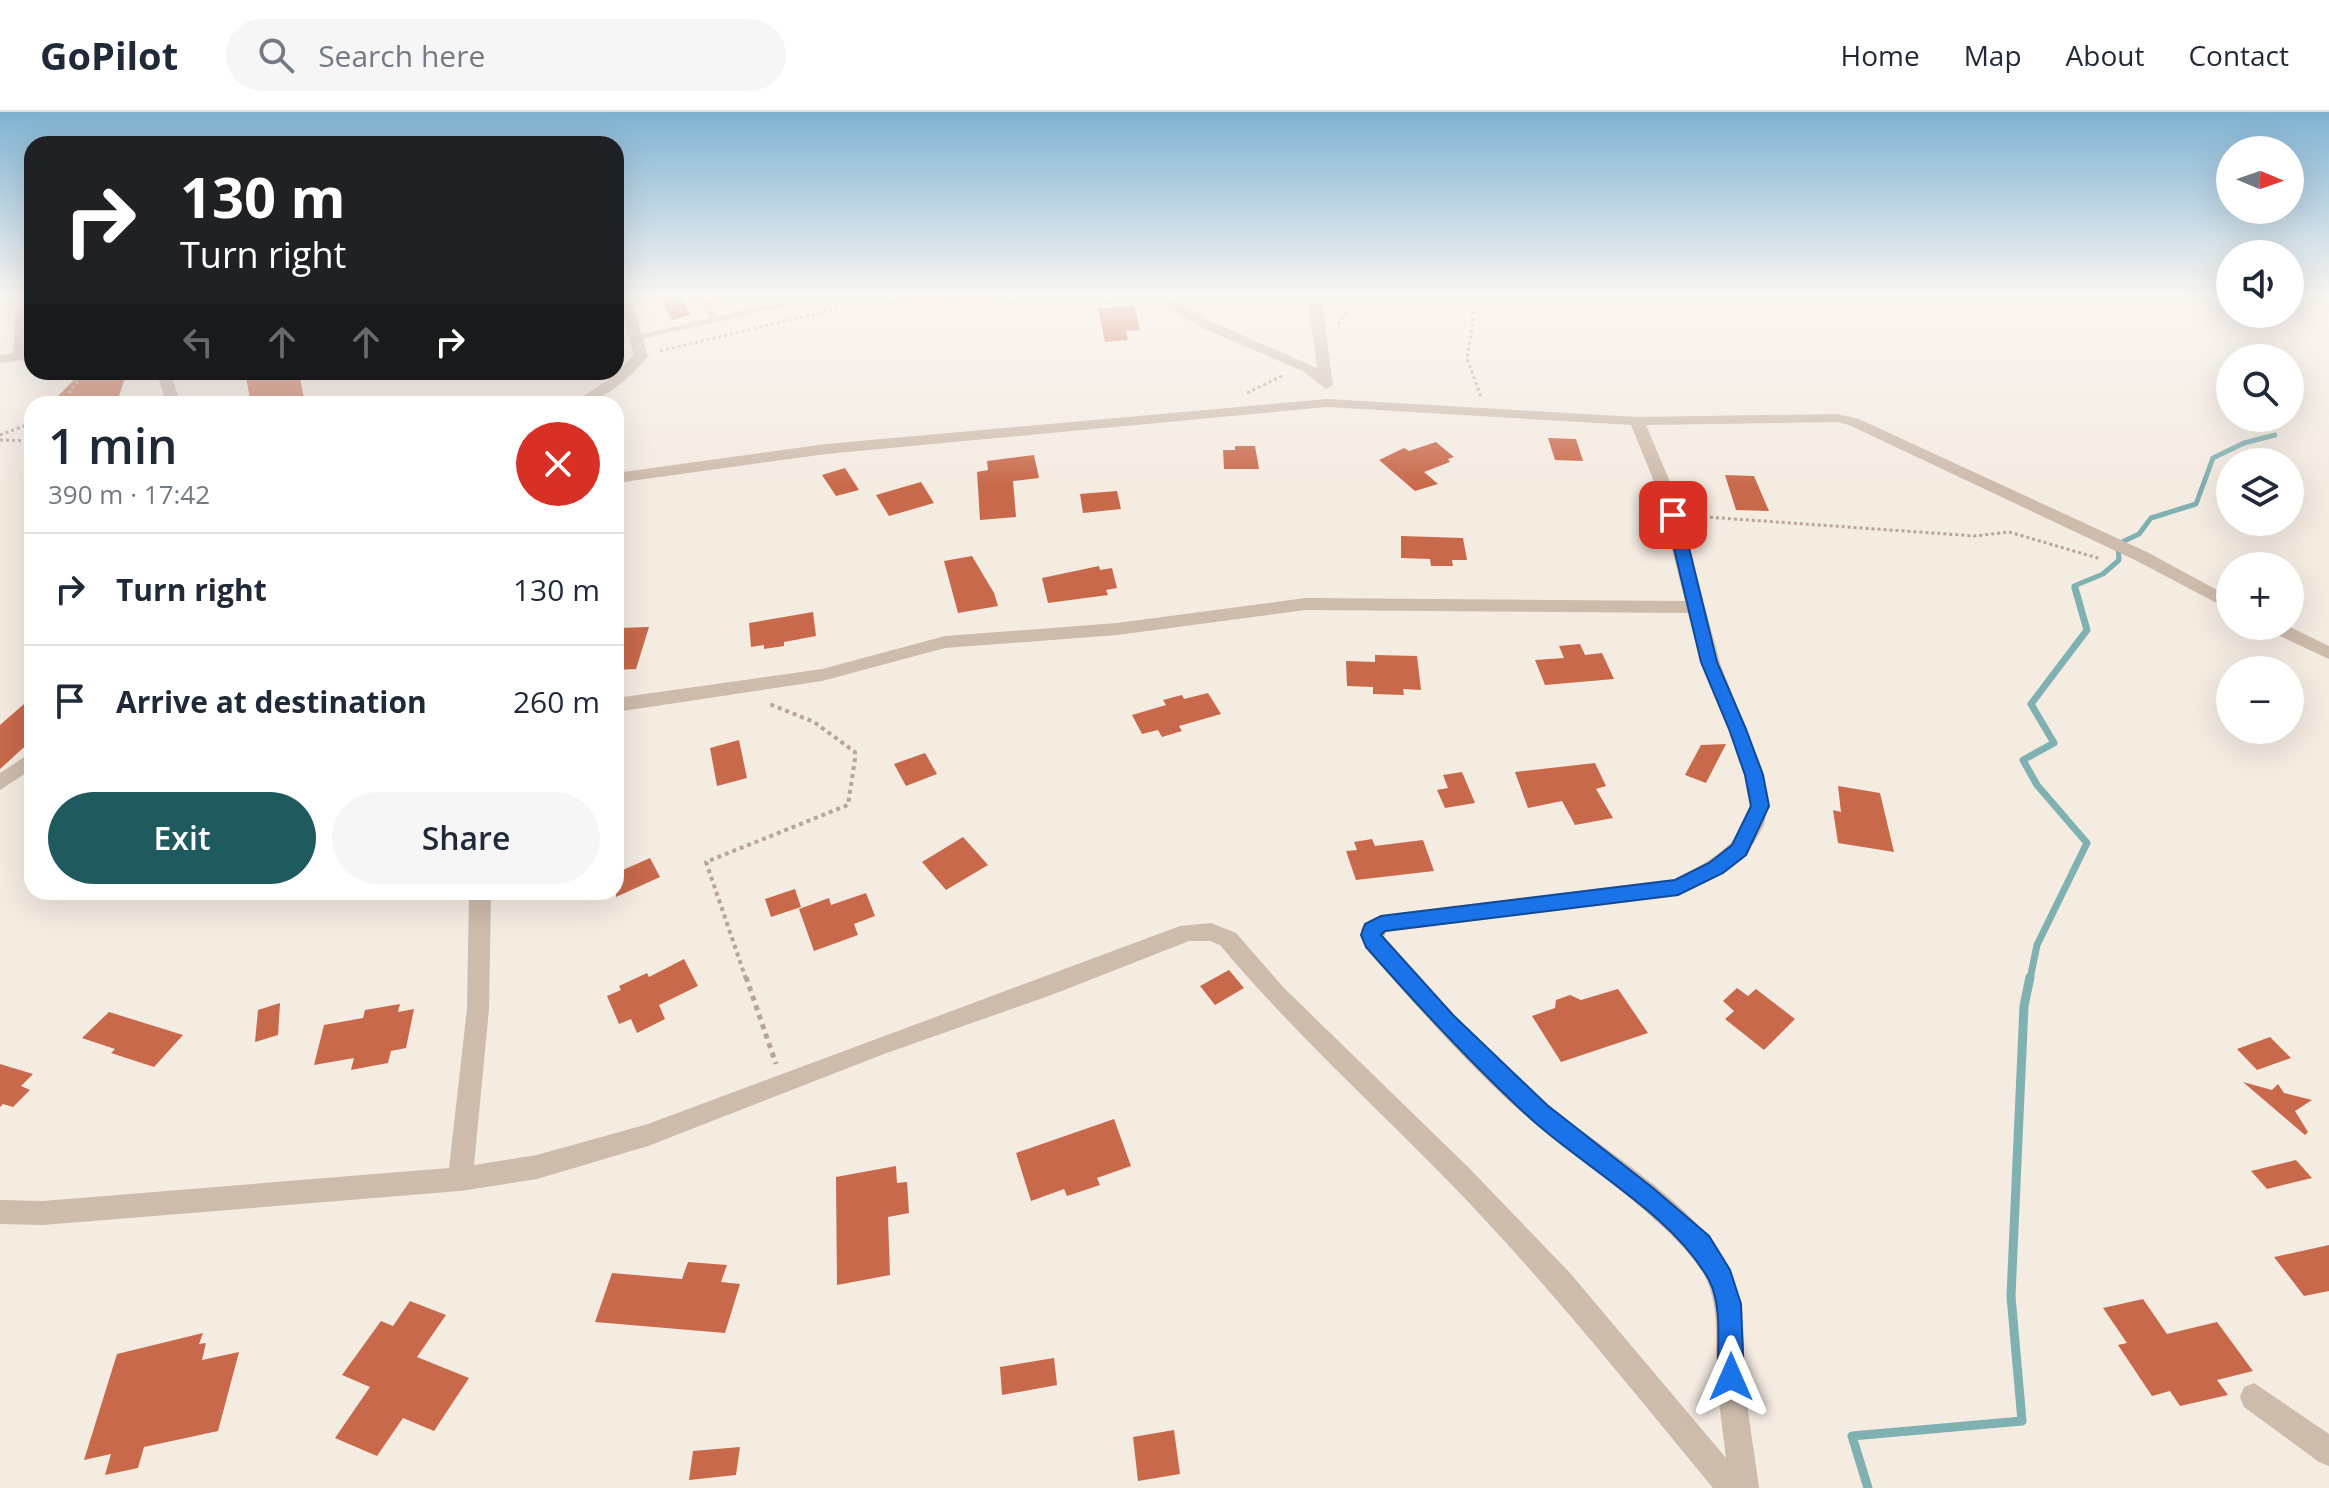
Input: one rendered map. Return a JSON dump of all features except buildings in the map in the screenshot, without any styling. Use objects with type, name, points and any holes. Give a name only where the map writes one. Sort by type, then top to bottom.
[{"type":"street","points":[[624,373],[639,358]]},
{"type":"street","points":[[1285,358],[1325,380]]},
{"type":"street","points":[[1322,358],[1327,403]]},
{"type":"street","points":[[591,396],[617,380]]},
{"type":"street","points":[[624,477],[826,449],[1327,403],[1637,421],[1837,418],[1854,422],[2141,556],[2216,596]]},
{"type":"street","points":[[1637,421],[1673,515],[1709,662],[1754,775],[1760,806],[1739,850],[1716,868],[1678,887],[1381,924],[1372,930],[1371,935],[1373,941],[1446,1022],[1517,1091],[1668,1215],[1700,1244],[1712,1261],[1722,1279],[1729,1304],[1731,1377],[1744,1488]]},
{"type":"street","points":[[624,704],[822,675],[945,642],[1117,629],[1305,604],[1694,607]]},
{"type":"street","points":[[2302,640],[2329,653]]},
{"type":"street","points":[[0,783],[24,765]]},
{"type":"street","points":[[460,1179],[478,1009],[480,900]]},
{"type":"street","points":[[0,1212],[43,1213],[460,1179],[537,1167],[648,1135],[1188,932],[1211,932],[1228,939],[1276,995],[1389,1110],[1460,1176],[1552,1272],[1732,1488]]},
{"type":"street","points":[[2254,1397],[2329,1452]]},
{"type":"path","points":[[1467,358],[1482,401],[1495,414]]},
{"type":"path","points":[[0,437],[24,426]]},
{"type":"path","points":[[0,437],[24,440]]},
{"type":"path","points":[[1673,515],[1975,536],[2008,530],[2090,558],[2119,560],[2141,556]]},
{"type":"path","points":[[740,685],[755,701],[781,706],[810,719],[855,752],[856,766],[848,788],[848,805],[706,862],[784,1085]]},
{"type":"waterway","points":[[2075,590],[2074,586],[2103,574],[2119,560],[2118,544],[2139,534],[2151,518],[2196,504],[2213,458],[2244,443],[2275,435]]},
{"type":"waterway","points":[[2030,979],[2037,945],[2087,843],[2037,785],[2023,760],[2054,743],[2031,704],[2087,630],[2075,588]]},
{"type":"waterway","points":[[1868,1488],[1852,1436],[2022,1421],[2011,1296],[2024,1006],[2030,977]]},
{"type":"route","points":[[1673,515],[1709,662],[1754,775],[1760,806],[1739,850],[1716,868],[1678,887],[1381,924],[1372,930],[1371,935],[1373,941],[1446,1022],[1539,1112],[1645,1195],[1700,1244],[1722,1279],[1729,1304],[1731,1377]]}]
